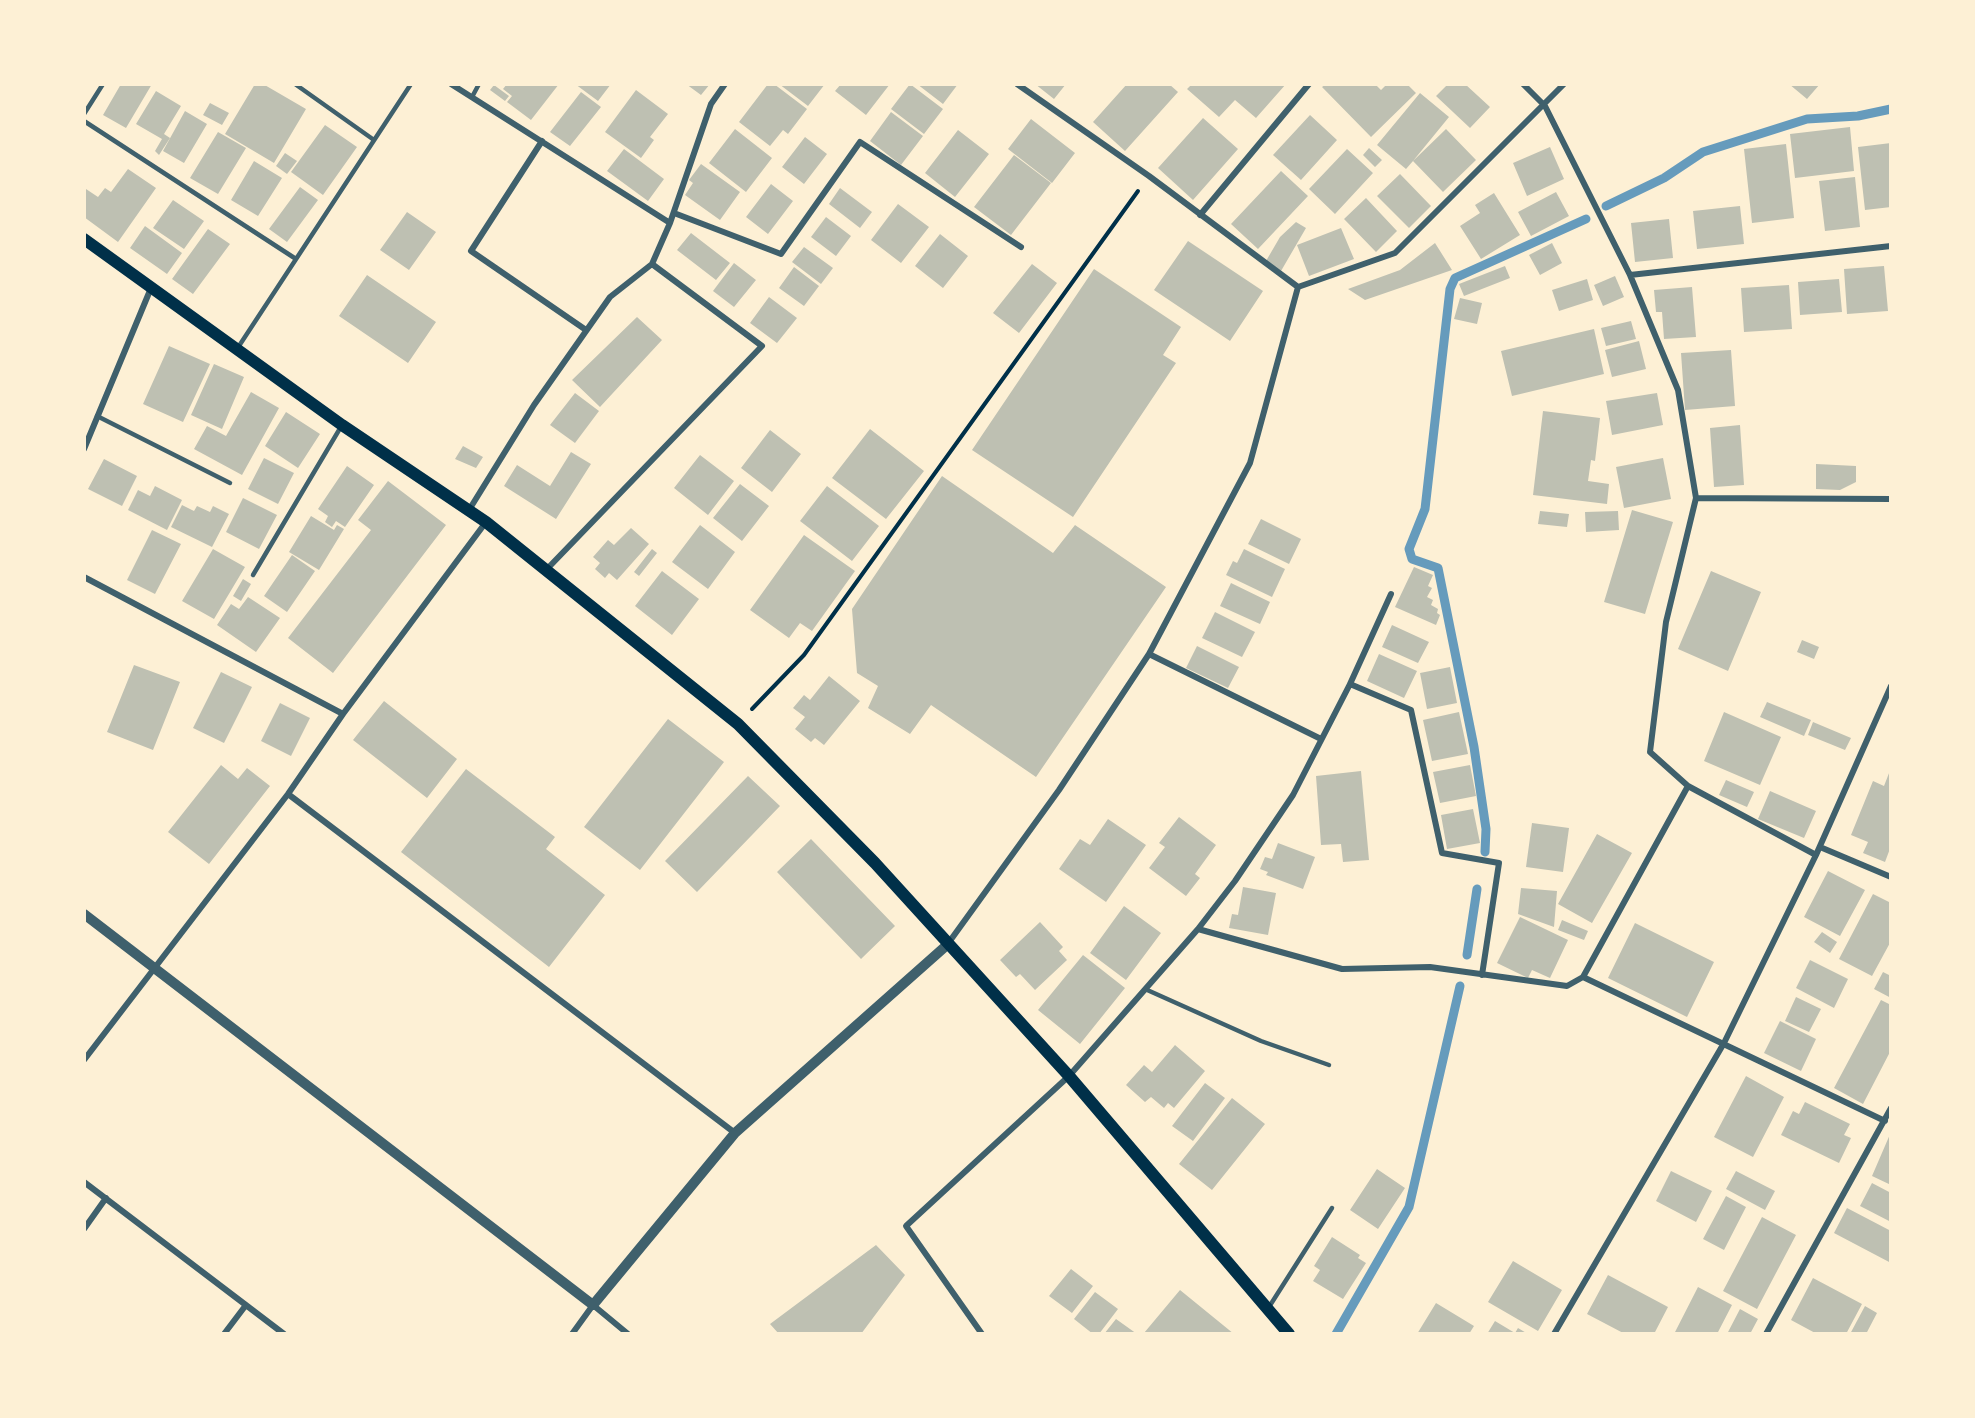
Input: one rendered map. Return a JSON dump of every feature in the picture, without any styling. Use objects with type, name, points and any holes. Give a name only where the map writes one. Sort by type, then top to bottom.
[{"type":"main road","points":[[84,239],[342,425],[486,522],[738,724],[875,863],[947,945],[1069,1076],[1289,1334]]},
{"type":"street","points":[[451,84],[670,223]]},
{"type":"street","points":[[469,510],[534,405],[610,297],[652,264],[674,213],[711,104],[725,84]]},
{"type":"street","points":[[1017,84],[1149,176],[1298,287]]},
{"type":"street","points":[[1200,215],[1309,84]]},
{"type":"street","points":[[1523,84],[1545,106],[1630,275],[1678,390],[1696,498],[1666,622],[1650,752],[1688,786],[1816,855]]},
{"type":"street","points":[[1298,287],[1395,253],[1545,106],[1564,84]]},
{"type":"street","points":[[542,141],[471,251],[586,330]]},
{"type":"street","points":[[674,213],[781,254],[860,142],[1022,247]]},
{"type":"street","points":[[1630,275],[1891,246]]},
{"type":"street","points":[[546,569],[762,346],[652,264]]},
{"type":"street","points":[[572,1334],[593,1305],[735,1133],[947,945],[1059,790],[1149,654],[1250,462],[1298,287]]},
{"type":"street","points":[[84,450],[151,288]]},
{"type":"street","points":[[1696,498],[1891,499]]},
{"type":"street","points":[[84,1060],[288,794],[343,714],[486,522]]},
{"type":"street","points":[[84,577],[343,714]]},
{"type":"street","points":[[982,1334],[906,1226],[1069,1076],[1198,929],[1235,881],[1293,795],[1350,684],[1391,594]]},
{"type":"street","points":[[1149,654],[1321,739]]},
{"type":"street","points":[[1350,684],[1411,710],[1442,853],[1500,862],[1482,975]]},
{"type":"street","points":[[1554,1334],[1724,1043],[1820,847],[1891,686]]},
{"type":"street","points":[[1198,929],[1342,969],[1430,968],[1567,986],[1583,977],[1688,786]]},
{"type":"street","points":[[288,794],[735,1133]]},
{"type":"street","points":[[1820,847],[1891,877]]},
{"type":"street","points":[[84,914],[628,1334]]},
{"type":"street","points":[[1583,977],[1885,1121]]},
{"type":"street","points":[[1766,1334],[1891,1107]]},
{"type":"street","points":[[84,1182],[284,1334]]},
{"type":"street","points":[[84,1229],[106,1198]]},
{"type":"street","points":[[224,1334],[246,1305]]},
{"type":"lane","points":[[84,114],[103,84]]},
{"type":"lane","points":[[296,84],[374,140]]},
{"type":"lane","points":[[237,349],[411,84]]},
{"type":"lane","points":[[472,97],[479,84]]},
{"type":"lane","points":[[84,121],[296,259]]},
{"type":"lane","points":[[97,416],[230,483]]},
{"type":"lane","points":[[253,575],[342,425]]},
{"type":"lane","points":[[1145,989],[1261,1041],[1329,1065]]},
{"type":"lane","points":[[1268,1309],[1332,1208]]},
{"type":"path","points":[[738,724],[804,655],[1149,176]]},
{"type":"building","points":[[121,84],[152,84],[126,128],[103,115]]},
{"type":"building","points":[[255,84],[263,84],[306,109],[274,163],[225,134]]},
{"type":"building","points":[[507,84],[559,84],[531,120],[507,102],[512,96],[503,89]]},
{"type":"building","points":[[575,84],[611,84],[598,101]]},
{"type":"building","points":[[686,84],[710,84],[701,95]]},
{"type":"building","points":[[768,84],[774,84],[807,109],[788,134],[783,130],[770,146],[739,122]]},
{"type":"building","points":[[779,84],[825,84],[808,106]]},
{"type":"building","points":[[841,84],[890,84],[866,115],[835,91]]},
{"type":"building","points":[[910,84],[943,109],[924,134],[891,109]]},
{"type":"building","points":[[917,84],[958,84],[943,104]]},
{"type":"building","points":[[1035,84],[1066,84],[1054,99]]},
{"type":"building","points":[[1127,84],[1169,84],[1178,92],[1125,151],[1093,122]]},
{"type":"building","points":[[1192,84],[1286,84],[1256,118],[1235,100],[1219,117],[1187,89]]},
{"type":"building","points":[[1326,84],[1375,84],[1381,90],[1387,84],[1407,84],[1416,93],[1371,137],[1322,87]]},
{"type":"building","points":[[1448,84],[1465,84],[1490,107],[1470,128],[1436,96]]},
{"type":"building","points":[[1789,84],[1820,84],[1807,99]]},
{"type":"building","points":[[494,85],[509,96],[505,101],[490,90]]},
{"type":"building","points":[[636,90],[668,114],[650,137],[654,140],[641,158],[605,132]]},
{"type":"building","points":[[156,91],[181,106],[164,134],[170,138],[159,155],[155,151],[162,139],[136,124]]},
{"type":"building","points":[[581,92],[601,107],[570,146],[550,132]]},
{"type":"building","points":[[1420,93],[1449,117],[1406,169],[1377,145]]},
{"type":"building","points":[[210,103],[229,113],[222,125],[203,115]]},
{"type":"building","points":[[185,111],[207,124],[184,163],[163,151]]},
{"type":"building","points":[[891,112],[923,136],[901,165],[870,141]]},
{"type":"building","points":[[1310,115],[1337,140],[1301,180],[1273,155]]},
{"type":"building","points":[[1203,118],[1238,149],[1193,200],[1158,168]]},
{"type":"building","points":[[1031,119],[1075,153],[1052,183],[1008,149]]},
{"type":"building","points":[[325,125],[357,147],[323,195],[291,172]]},
{"type":"building","points":[[1850,127],[1854,171],[1795,178],[1790,134]]},
{"type":"building","points":[[735,129],[772,158],[746,192],[709,163]]},
{"type":"building","points":[[1446,129],[1476,160],[1443,192],[1413,161]]},
{"type":"building","points":[[958,130],[989,154],[955,197],[925,173]]},
{"type":"building","points":[[218,132],[246,148],[218,194],[190,178]]},
{"type":"building","points":[[805,137],[827,154],[804,184],[782,167]]},
{"type":"building","points":[[1891,143],[1891,207],[1865,210],[1858,147]]},
{"type":"building","points":[[1786,144],[1794,218],[1752,223],[1744,149]]},
{"type":"building","points":[[1550,147],[1564,179],[1527,196],[1513,163]]},
{"type":"building","points":[[1369,148],[1382,160],[1375,167],[1363,155]]},
{"type":"building","points":[[624,149],[664,179],[648,201],[607,171]]},
{"type":"building","points":[[1347,149],[1373,173],[1335,214],[1309,189]]},
{"type":"building","points":[[285,153],[297,161],[287,174],[276,166]]},
{"type":"building","points":[[1014,155],[1051,183],[1011,235],[974,207]]},
{"type":"building","points":[[254,161],[282,178],[258,216],[231,200]]},
{"type":"building","points":[[701,164],[740,192],[720,220],[685,195],[693,183],[689,180]]},
{"type":"building","points":[[128,169],[156,188],[118,242],[84,217],[84,192],[86,189],[98,197],[105,188],[111,192]]},
{"type":"building","points":[[1281,171],[1308,196],[1258,249],[1231,224]]},
{"type":"building","points":[[1400,174],[1431,206],[1409,228],[1377,196]]},
{"type":"building","points":[[1855,177],[1860,227],[1825,231],[1819,181]]},
{"type":"building","points":[[771,184],[793,201],[768,234],[746,217]]},
{"type":"building","points":[[300,187],[318,200],[287,242],[269,229]]},
{"type":"building","points":[[840,188],[872,212],[860,228],[829,204]]},
{"type":"building","points":[[1556,192],[1569,216],[1531,236],[1518,212]]},
{"type":"building","points":[[1494,193],[1520,235],[1481,259],[1460,226],[1480,213],[1475,205]]},
{"type":"building","points":[[1366,198],[1397,231],[1376,252],[1344,219]]},
{"type":"building","points":[[173,200],[204,221],[184,249],[153,228]]},
{"type":"building","points":[[898,204],[929,227],[901,263],[871,240]]},
{"type":"building","points":[[1740,206],[1744,244],[1697,249],[1693,211]]},
{"type":"building","points":[[407,212],[436,232],[409,270],[380,250]]},
{"type":"building","points":[[826,217],[851,236],[836,256],[811,237]]},
{"type":"building","points":[[1669,219],[1673,258],[1635,262],[1631,223]]},
{"type":"building","points":[[1296,222],[1306,228],[1281,271],[1266,261],[1280,237]]},
{"type":"building","points":[[145,226],[182,253],[167,274],[130,248]]},
{"type":"building","points":[[1341,228],[1354,259],[1309,276],[1297,245]]},
{"type":"building","points":[[208,229],[230,244],[193,294],[172,279]]},
{"type":"building","points":[[691,233],[730,263],[716,280],[677,250]]},
{"type":"building","points":[[940,234],[968,256],[943,288],[915,266]]},
{"type":"building","points":[[1188,241],[1263,291],[1230,341],[1154,290]]},
{"type":"building","points":[[1435,243],[1452,270],[1365,300],[1348,289],[1400,270]]},
{"type":"building","points":[[1552,243],[1562,263],[1540,275],[1529,255]]},
{"type":"building","points":[[804,247],[833,268],[821,284],[792,262]]},
{"type":"building","points":[[734,263],[756,280],[734,307],[713,291]]},
{"type":"building","points":[[1032,264],[1057,283],[1019,333],[993,313]]},
{"type":"building","points":[[1505,266],[1510,278],[1464,296],[1459,284]]},
{"type":"building","points":[[1884,266],[1888,311],[1847,314],[1844,269]]},
{"type":"building","points":[[794,267],[819,286],[804,306],[779,288]]},
{"type":"building","points":[[1094,269],[1181,327],[1163,355],[1176,363],[1073,517],[972,450]]},
{"type":"building","points":[[367,275],[436,322],[408,363],[339,316]]},
{"type":"building","points":[[1615,276],[1624,297],[1603,306],[1594,285]]},
{"type":"building","points":[[1587,279],[1593,300],[1559,311],[1552,290]]},
{"type":"building","points":[[1839,279],[1842,312],[1800,315],[1798,282]]},
{"type":"building","points":[[1789,285],[1792,329],[1744,332],[1741,288]]},
{"type":"building","points":[[1692,287],[1696,337],[1664,339],[1662,312],[1656,312],[1654,290]]},
{"type":"building","points":[[769,297],[797,318],[777,343],[750,323]]},
{"type":"building","points":[[1460,298],[1482,303],[1477,324],[1454,319]]},
{"type":"building","points":[[637,317],[662,340],[600,407],[572,380]]},
{"type":"building","points":[[1631,321],[1636,339],[1606,346],[1601,328]]},
{"type":"building","points":[[1594,329],[1604,374],[1512,396],[1501,351]]},
{"type":"building","points":[[1639,341],[1646,369],[1612,377],[1605,350]]},
{"type":"building","points":[[169,346],[210,364],[183,422],[143,404]]},
{"type":"building","points":[[1731,350],[1735,406],[1685,410],[1681,353]]},
{"type":"building","points":[[214,364],[244,377],[222,429],[191,415]]},
{"type":"building","points":[[251,392],[279,408],[242,475],[194,449],[207,426],[226,436]]},
{"type":"building","points":[[575,393],[599,411],[575,443],[550,425]]},
{"type":"building","points":[[1657,393],[1663,425],[1612,435],[1606,401]]},
{"type":"building","points":[[1543,411],[1600,418],[1595,461],[1591,460],[1588,481],[1609,484],[1607,504],[1533,495]]},
{"type":"building","points":[[286,412],[320,434],[298,468],[265,446]]},
{"type":"building","points":[[1740,425],[1744,485],[1714,487],[1710,428]]},
{"type":"building","points":[[870,429],[924,471],[886,519],[832,478]]},
{"type":"building","points":[[770,430],[801,454],[772,492],[741,468]]},
{"type":"building","points":[[463,446],[483,457],[476,468],[455,459]]},
{"type":"building","points":[[571,452],[591,464],[556,519],[504,486],[517,465],[550,486]]},
{"type":"building","points":[[700,455],[734,481],[708,515],[674,488]]},
{"type":"building","points":[[264,458],[294,473],[278,504],[248,489]]},
{"type":"building","points":[[1663,458],[1671,499],[1624,508],[1616,467]]},
{"type":"building","points":[[104,459],[137,476],[122,506],[88,489]]},
{"type":"building","points":[[1816,464],[1856,466],[1856,482],[1840,490],[1816,489]]},
{"type":"building","points":[[347,466],[374,485],[345,527],[336,521],[332,527],[325,522],[328,516],[318,509]]},
{"type":"building","points":[[942,476],[1053,553],[1075,525],[1166,587],[1036,777],[931,705],[910,734],[868,708],[878,686],[857,673],[852,609]]},
{"type":"building","points":[[388,481],[446,525],[333,673],[288,638],[371,530],[358,520]]},
{"type":"building","points":[[740,484],[769,506],[742,541],[713,518]]},
{"type":"building","points":[[155,486],[182,500],[167,530],[128,510],[138,490],[150,496]]},
{"type":"building","points":[[827,486],[879,526],[852,561],[800,521]]},
{"type":"building","points":[[243,498],[277,515],[259,549],[226,532]]},
{"type":"building","points":[[182,505],[194,511],[197,506],[210,512],[213,506],[229,514],[212,547],[171,527]]},
{"type":"building","points":[[1632,510],[1673,522],[1645,614],[1604,602]]},
{"type":"building","points":[[1540,511],[1569,514],[1567,527],[1538,524]]},
{"type":"building","points":[[1618,511],[1619,530],[1586,532],[1585,512]]},
{"type":"building","points":[[311,516],[334,530],[337,525],[344,529],[319,570],[289,552]]},
{"type":"building","points":[[1261,519],[1301,539],[1289,564],[1248,544]]},
{"type":"building","points":[[700,525],[735,552],[708,589],[672,562]]},
{"type":"building","points":[[631,528],[649,544],[617,580],[609,573],[605,578],[595,569],[600,563],[593,557],[608,540],[614,545]]},
{"type":"building","points":[[152,530],[181,544],[155,594],[127,580]]},
{"type":"building","points":[[804,535],[855,571],[812,631],[800,623],[789,638],[750,610]]},
{"type":"building","points":[[213,549],[245,567],[214,619],[182,601]]},
{"type":"building","points":[[652,549],[657,553],[639,576],[634,572]]},
{"type":"building","points":[[1244,549],[1285,569],[1272,597],[1226,575],[1233,561],[1237,563]]},
{"type":"building","points":[[292,555],[315,571],[287,612],[264,596]]},
{"type":"building","points":[[1414,567],[1433,575],[1428,586],[1432,588],[1427,597],[1433,600],[1431,605],[1438,609],[1437,613],[1440,615],[1436,625],[1395,607]]},
{"type":"building","points":[[662,571],[699,599],[672,635],[635,606]]},
{"type":"building","points":[[1711,571],[1761,592],[1728,671],[1678,649]]},
{"type":"building","points":[[243,579],[251,584],[241,601],[233,596]]},
{"type":"building","points":[[1231,583],[1270,602],[1260,624],[1220,606]]},
{"type":"building","points":[[248,597],[280,618],[256,652],[217,625],[231,604],[239,609]]},
{"type":"building","points":[[1215,612],[1255,632],[1242,657],[1202,638]]},
{"type":"building","points":[[1392,625],[1429,642],[1418,663],[1382,647]]},
{"type":"building","points":[[1802,640],[1819,647],[1814,659],[1797,652]]},
{"type":"building","points":[[1197,646],[1239,667],[1228,688],[1186,668]]},
{"type":"building","points":[[1379,654],[1417,671],[1404,698],[1367,681]]},
{"type":"building","points":[[134,665],[180,682],[153,750],[107,732]]},
{"type":"building","points":[[1450,667],[1457,703],[1427,709],[1420,673]]},
{"type":"building","points":[[221,672],[252,687],[224,743],[193,728]]},
{"type":"building","points":[[829,676],[860,701],[824,745],[815,738],[811,742],[795,729],[805,717],[793,708],[804,695],[810,700]]},
{"type":"building","points":[[384,701],[457,759],[427,798],[353,740]]},
{"type":"building","points":[[1767,702],[1811,720],[1804,736],[1760,717]]},
{"type":"building","points":[[280,703],[310,718],[291,756],[261,741]]},
{"type":"building","points":[[1459,712],[1468,754],[1432,761],[1423,720]]},
{"type":"building","points":[[1724,712],[1781,737],[1760,785],[1704,761]]},
{"type":"building","points":[[668,719],[724,762],[640,870],[584,827]]},
{"type":"building","points":[[1813,722],[1851,738],[1845,750],[1808,735]]},
{"type":"building","points":[[221,765],[238,779],[247,768],[270,786],[209,864],[168,832]]},
{"type":"building","points":[[1470,765],[1476,796],[1440,803],[1433,772]]},
{"type":"building","points":[[1891,768],[1891,846],[1885,862],[1863,853],[1868,842],[1851,835],[1873,781],[1884,786]]},
{"type":"building","points":[[466,769],[555,837],[546,849],[605,895],[549,967],[401,852]]},
{"type":"building","points":[[1361,771],[1369,860],[1343,862],[1341,844],[1321,845],[1316,776]]},
{"type":"building","points":[[748,776],[780,806],[697,892],[665,861]]},
{"type":"building","points":[[1726,780],[1754,792],[1747,807],[1719,795]]},
{"type":"building","points":[[1770,791],[1816,811],[1804,838],[1758,819]]},
{"type":"building","points":[[1473,809],[1480,843],[1447,849],[1441,815]]},
{"type":"building","points":[[1179,817],[1216,845],[1195,874],[1200,878],[1186,896],[1149,868],[1165,847],[1159,843]]},
{"type":"building","points":[[1108,819],[1146,845],[1106,902],[1059,869],[1080,839],[1090,845]]},
{"type":"building","points":[[1532,823],[1569,828],[1563,872],[1526,867]]},
{"type":"building","points":[[1597,834],[1632,853],[1592,923],[1558,904]]},
{"type":"building","points":[[811,839],[895,926],[861,959],[777,872]]},
{"type":"building","points":[[1278,843],[1315,857],[1303,889],[1266,875],[1268,872],[1260,869],[1265,857],[1272,859]]},
{"type":"building","points":[[1828,871],[1865,890],[1840,936],[1804,917]]},
{"type":"building","points":[[1243,887],[1276,893],[1268,935],[1229,928],[1232,914],[1238,915]]},
{"type":"building","points":[[1521,888],[1557,891],[1554,927],[1518,914]]},
{"type":"building","points":[[1873,894],[1891,903],[1891,941],[1872,976],[1839,959]]},
{"type":"building","points":[[1124,906],[1161,933],[1126,980],[1090,953]]},
{"type":"building","points":[[1520,917],[1568,940],[1550,978],[1532,970],[1528,978],[1497,963]]},
{"type":"building","points":[[1562,920],[1588,931],[1584,940],[1558,930]]},
{"type":"building","points":[[1040,922],[1063,947],[1059,951],[1067,960],[1035,990],[1020,974],[1016,977],[1000,960]]},
{"type":"building","points":[[1635,923],[1714,962],[1687,1017],[1608,978]]},
{"type":"building","points":[[1822,932],[1837,942],[1830,953],[1814,942]]},
{"type":"building","points":[[1083,955],[1125,988],[1080,1044],[1038,1010]]},
{"type":"building","points":[[1810,960],[1848,979],[1834,1008],[1796,988]]},
{"type":"building","points":[[1883,972],[1891,976],[1891,998],[1874,989]]},
{"type":"building","points":[[1796,997],[1821,1009],[1809,1032],[1785,1021]]},
{"type":"building","points":[[1881,1000],[1891,1005],[1891,1050],[1863,1104],[1834,1088]]},
{"type":"building","points":[[1780,1021],[1816,1039],[1801,1071],[1764,1053]]},
{"type":"building","points":[[1175,1045],[1205,1071],[1174,1108],[1168,1103],[1164,1108],[1151,1097],[1145,1102],[1126,1085],[1144,1065],[1152,1072]]},
{"type":"building","points":[[1746,1076],[1784,1097],[1753,1157],[1714,1137]]},
{"type":"building","points":[[1205,1083],[1225,1098],[1193,1141],[1172,1126]]},
{"type":"building","points":[[1232,1098],[1265,1124],[1212,1190],[1179,1164]]},
{"type":"building","points":[[1805,1102],[1850,1124],[1844,1135],[1851,1138],[1839,1163],[1781,1135],[1793,1111],[1799,1114]]},
{"type":"building","points":[[1891,1132],[1891,1185],[1872,1176]]},
{"type":"building","points":[[1377,1169],[1405,1188],[1378,1229],[1350,1210]]},
{"type":"building","points":[[1671,1171],[1712,1191],[1696,1222],[1656,1201]]},
{"type":"building","points":[[1736,1171],[1775,1191],[1765,1210],[1726,1189]]},
{"type":"building","points":[[1872,1183],[1891,1193],[1891,1222],[1860,1206]]},
{"type":"building","points":[[1726,1196],[1746,1207],[1724,1250],[1703,1239]]},
{"type":"building","points":[[1847,1208],[1891,1231],[1891,1263],[1834,1233]]},
{"type":"building","points":[[1762,1217],[1796,1235],[1757,1309],[1723,1291]]},
{"type":"building","points":[[1332,1237],[1360,1255],[1358,1258],[1366,1263],[1343,1299],[1313,1281],[1320,1270],[1314,1266]]},
{"type":"building","points":[[876,1245],[905,1275],[861,1334],[779,1334],[770,1324]]},
{"type":"building","points":[[1513,1261],[1562,1290],[1538,1331],[1488,1302]]},
{"type":"building","points":[[1071,1269],[1093,1286],[1072,1313],[1049,1296]]},
{"type":"building","points":[[1608,1275],[1668,1307],[1654,1334],[1625,1334],[1587,1314]]},
{"type":"building","points":[[1813,1278],[1862,1304],[1846,1334],[1817,1334],[1791,1320]]},
{"type":"building","points":[[1698,1287],[1732,1305],[1717,1334],[1674,1334]]},
{"type":"building","points":[[1180,1290],[1234,1334],[1144,1333]]},
{"type":"building","points":[[1095,1292],[1118,1309],[1099,1334],[1093,1334],[1074,1319]]},
{"type":"building","points":[[1436,1303],[1474,1326],[1469,1334],[1417,1334]]},
{"type":"building","points":[[1865,1306],[1877,1313],[1866,1334],[1850,1334]]},
{"type":"building","points":[[1740,1309],[1758,1319],[1750,1334],[1727,1334]]},
{"type":"building","points":[[1116,1319],[1137,1334],[1104,1334]]},
{"type":"building","points":[[1495,1321],[1515,1333],[1518,1328],[1528,1334],[1487,1334]]},
{"type":"waterway","points":[[1606,206],[1664,178],[1703,152],[1807,119],[1858,116],[1891,109]]},
{"type":"waterway","points":[[1485,852],[1486,829],[1474,747],[1438,568],[1412,559],[1409,549],[1425,509],[1450,289],[1455,278],[1586,219]]},
{"type":"waterway","points":[[1467,955],[1477,889]]},
{"type":"waterway","points":[[1336,1334],[1409,1207],[1460,986]]}]
